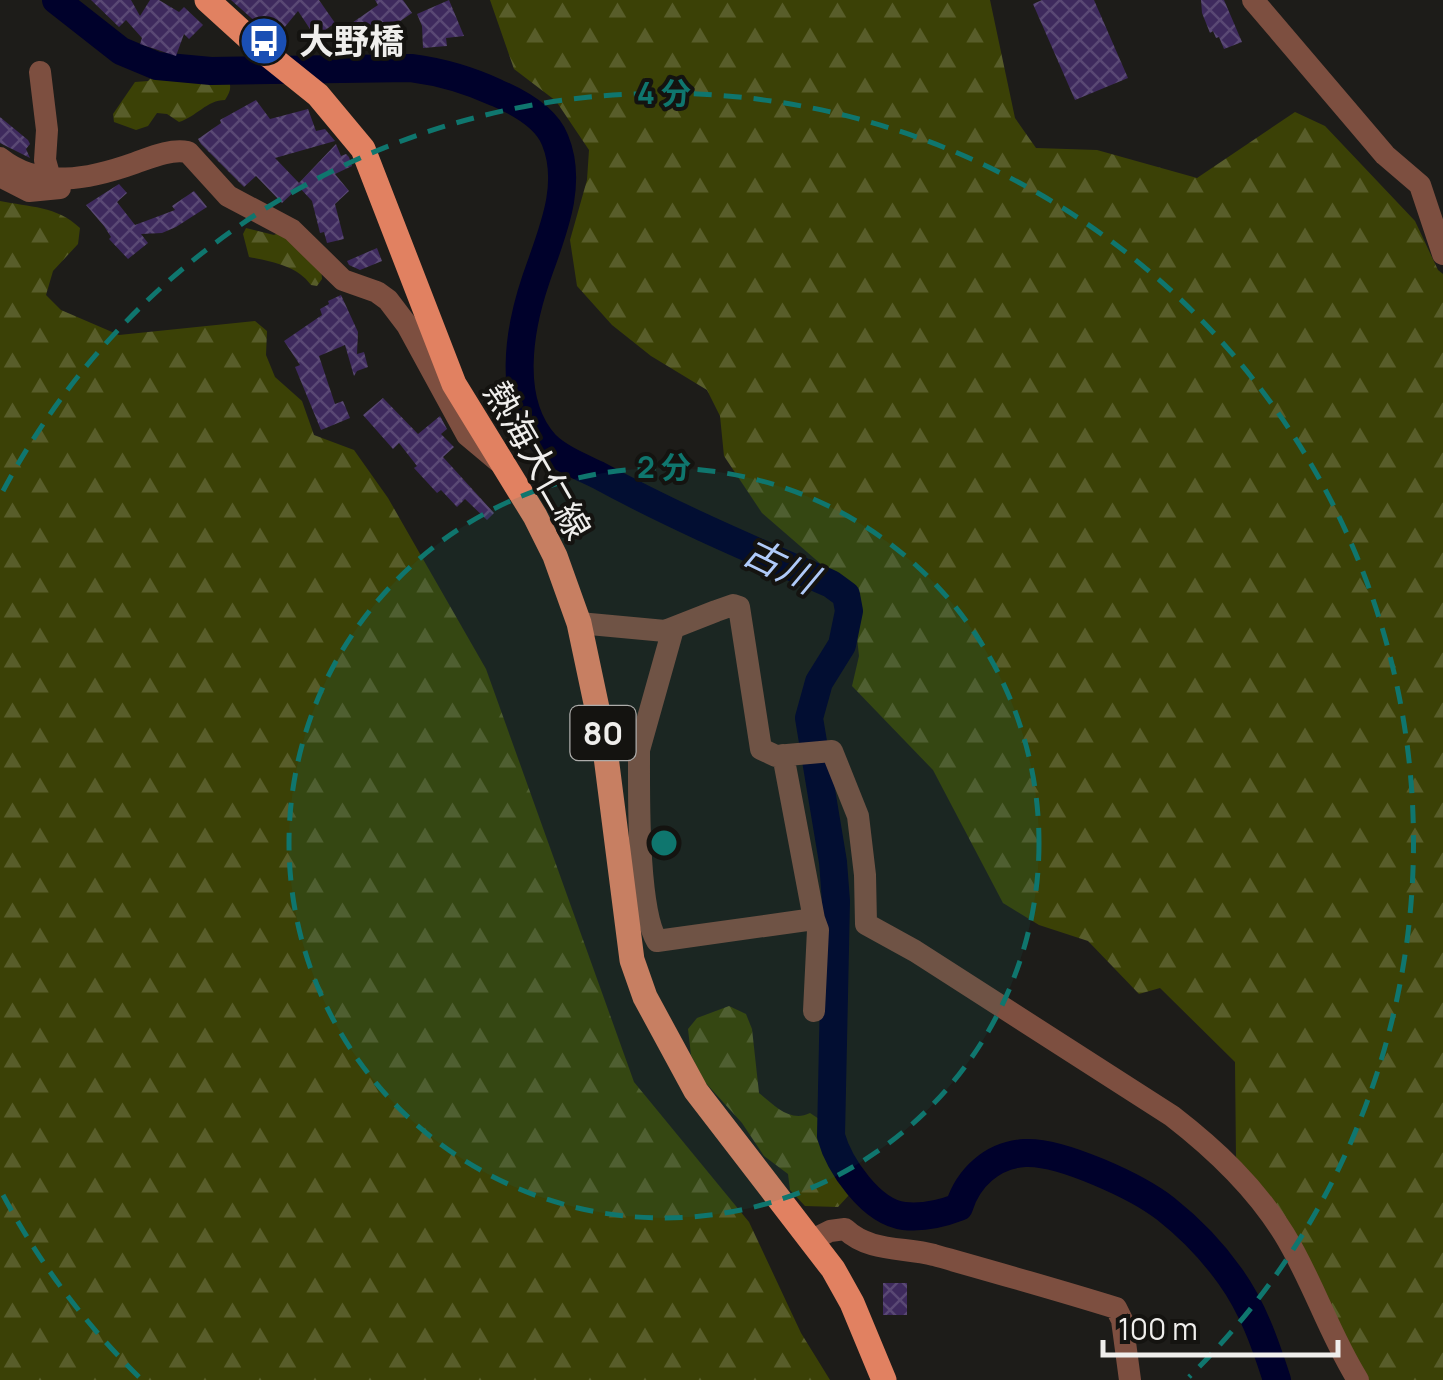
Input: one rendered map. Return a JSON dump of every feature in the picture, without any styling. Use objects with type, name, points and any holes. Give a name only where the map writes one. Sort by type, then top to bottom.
[{"type":"main road","name":"熱海大仁線","points":[[207,0],[306,84],[363,148],[454,384],[536,516],[578,623],[604,741],[632,960],[645,997],[696,1091],[833,1269],[852,1303],[884,1380]]},
{"type":"street","points":[[1253,0],[1385,155],[1420,185],[1443,254]]},
{"type":"street","points":[[0,176],[29,190],[62,188],[60,178],[45,160],[47,130],[40,72]]},
{"type":"street","points":[[0,158],[20,171],[60,178],[112,172],[170,152],[188,152],[228,196],[292,230],[343,280],[388,300],[407,325],[468,434],[501,463]]},
{"type":"street","points":[[578,623],[655,632],[673,629],[716,610],[739,607],[761,749],[776,756],[832,751],[858,816],[866,876],[866,924],[915,951],[1200,1137],[1255,1193],[1284,1235],[1358,1380]]},
{"type":"street","points":[[673,629],[638,764],[643,878],[654,938],[660,942],[814,918]]},
{"type":"street","points":[[788,754],[818,942],[814,1010]]},
{"type":"street","points":[[810,1240],[845,1230],[856,1240],[875,1246],[928,1254],[1116,1308],[1122,1320],[1130,1380]]},
{"type":"green space","points":[[490,0],[990,0],[1015,118],[1036,148],[1097,150],[1197,178],[1295,112],[1325,126],[1415,221],[1443,274],[1443,1380],[1364,1380],[1236,1157],[1235,1062],[1160,988],[1139,994],[1088,941],[1039,925],[1003,903],[933,770],[852,686],[859,656],[852,591],[762,513],[724,456],[720,416],[707,390],[651,356],[612,325],[577,286],[570,240],[587,180],[589,150],[556,101],[514,69]]},
{"type":"green space","points":[[155,74],[227,77],[230,91],[225,100],[179,122],[157,113],[148,126],[136,130],[114,122],[113,114],[135,82],[148,81]]},
{"type":"green space","points":[[0,201],[52,211],[80,228],[78,244],[53,271],[46,295],[61,310],[119,335],[255,321],[267,331],[266,355],[275,377],[302,401],[314,435],[354,450],[388,498],[486,669],[634,1082],[749,1222],[801,1333],[830,1380],[0,1380]]},
{"type":"green space","points":[[246,228],[274,235],[282,231],[321,266],[322,279],[317,286],[283,265],[249,257],[243,234]]},
{"type":"green space","points":[[729,1006],[746,1014],[752,1029],[759,1093],[789,1114],[810,1113],[822,1121],[829,1154],[846,1181],[849,1195],[838,1207],[805,1206],[790,1190],[788,1174],[764,1156],[742,1123],[704,1081],[691,1055],[688,1029],[697,1018]]},
{"type":"building","points":[[91,0],[131,0],[140,16],[150,0],[159,0],[179,12],[184,7],[203,25],[189,39],[184,34],[176,56],[140,44],[142,38],[126,20],[119,27]]},
{"type":"building","points":[[231,0],[319,0],[335,23],[321,33],[317,29],[312,32],[298,11],[279,34],[273,29],[269,34]]},
{"type":"building","points":[[375,0],[403,0],[412,13],[356,43],[346,27],[378,5]]},
{"type":"building","points":[[449,0],[464,36],[446,38],[447,46],[423,48],[417,14]]},
{"type":"building","points":[[1042,0],[1094,0],[1128,78],[1075,100],[1033,4]]},
{"type":"building","points":[[1201,0],[1224,0],[1242,42],[1224,49],[1219,37],[1213,31],[1210,33]]},
{"type":"building","points":[[256,100],[270,119],[308,109],[316,131],[325,129],[335,141],[275,158],[299,183],[336,144],[341,156],[349,157],[352,166],[335,174],[349,191],[335,204],[344,239],[327,243],[324,232],[320,233],[312,201],[299,187],[282,203],[256,176],[244,187],[201,144],[198,139],[220,120]]},
{"type":"building","points":[[0,117],[28,140],[30,158],[0,143]]},
{"type":"building","points":[[119,184],[127,193],[117,202],[135,225],[175,210],[172,206],[194,191],[207,207],[162,233],[141,234],[148,243],[128,259],[86,205]]},
{"type":"building","points":[[377,248],[382,261],[360,270],[349,265],[347,261]]},
{"type":"building","points":[[341,295],[358,332],[357,354],[364,352],[368,367],[354,376],[345,345],[319,356],[335,404],[343,401],[350,418],[321,430],[295,367],[300,365],[284,341],[322,315],[320,309]]},
{"type":"building","points":[[383,398],[418,434],[440,416],[447,429],[441,434],[454,447],[443,457],[494,513],[487,520],[465,499],[457,507],[441,490],[437,493],[414,468],[417,466],[399,443],[393,449],[363,415]]},
{"type":"building","points":[[883,1283],[907,1283],[907,1315],[883,1315]]},
{"type":"waterway","name":"古川","points":[[56,0],[121,51],[157,66],[211,71],[411,68],[476,84],[522,106],[545,124],[555,140],[562,175],[554,228],[530,299],[521,342],[521,387],[533,428],[546,445],[570,462],[684,519],[831,584],[846,595],[849,611],[842,645],[819,682],[809,718],[836,901],[831,1136],[841,1160],[869,1197],[892,1213],[904,1216],[932,1215],[959,1207],[968,1187],[983,1170],[1002,1158],[1025,1153],[1058,1158],[1119,1181],[1166,1209],[1223,1267],[1252,1313],[1277,1380]]},
{"type":"place","name":"大野橋","points":[[264,41]]}]
